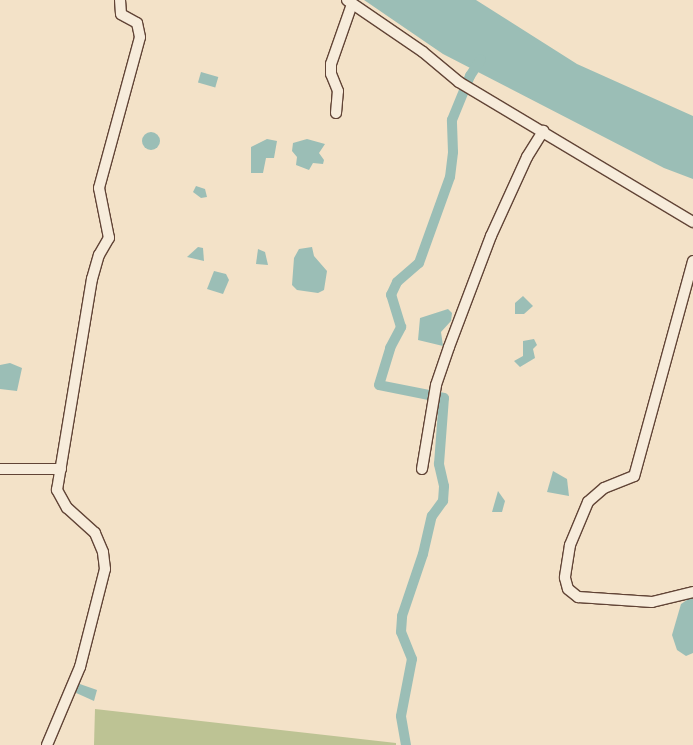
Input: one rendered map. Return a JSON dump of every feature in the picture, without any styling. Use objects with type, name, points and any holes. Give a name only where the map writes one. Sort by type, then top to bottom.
[{"type":"street","points":[[47,745],[80,668],[105,569],[103,552],[95,533],[68,508],[57,490],[92,279],[99,255],[109,238],[99,188],[140,37],[137,23],[121,14],[120,0]]},
{"type":"street","points":[[336,113],[338,91],[331,74],[331,64],[350,2],[423,52],[459,82],[472,88],[693,222]]},
{"type":"street","points":[[422,469],[435,403],[436,385],[491,236],[527,157],[543,131]]},
{"type":"street","points":[[693,261],[634,476],[604,488],[588,502],[570,545],[565,578],[568,589],[578,597],[652,602],[693,592]]},
{"type":"street","points":[[0,469],[61,469]]},
{"type":"green space","points":[[95,709],[396,743],[396,745],[94,745]]},
{"type":"water","points":[[364,0],[476,0],[577,64],[693,116],[693,179],[664,168],[443,54]]},
{"type":"water","points":[[201,72],[218,77],[215,88],[198,83]]},
{"type":"water","points":[[151,132],[157,135],[160,141],[157,147],[151,150],[145,147],[142,141],[145,135]]},
{"type":"water","points":[[267,139],[277,141],[274,158],[266,158],[263,173],[251,173],[251,147]]},
{"type":"water","points":[[307,139],[325,144],[319,153],[324,160],[323,164],[313,163],[309,170],[296,165],[297,157],[292,151],[293,143]]},
{"type":"water","points":[[196,186],[205,189],[207,197],[201,198],[193,192]]},
{"type":"water","points":[[198,247],[203,248],[204,261],[187,257]]},
{"type":"water","points":[[312,247],[314,256],[327,271],[324,290],[318,293],[297,290],[292,285],[294,258],[299,249]]},
{"type":"water","points":[[258,249],[265,252],[268,265],[256,264]]},
{"type":"water","points":[[214,271],[226,274],[229,280],[223,294],[207,289]]},
{"type":"water","points":[[523,296],[533,306],[524,314],[515,314],[515,303]]},
{"type":"water","points":[[448,309],[452,313],[451,321],[441,332],[443,346],[418,340],[420,318]]},
{"type":"water","points":[[534,339],[537,345],[533,349],[535,358],[520,367],[514,361],[523,356],[523,341]]},
{"type":"water","points":[[10,363],[22,368],[17,391],[0,389],[0,365]]},
{"type":"water","points":[[553,471],[567,479],[569,496],[547,492]]},
{"type":"water","points":[[498,491],[505,501],[502,512],[492,512]]},
{"type":"water","points":[[693,596],[693,653],[686,656],[677,650],[672,635],[681,604]]},
{"type":"water","points":[[77,683],[97,690],[94,701],[74,692]]},
{"type":"waterway","points":[[406,745],[401,716],[412,659],[401,632],[402,616],[423,554],[432,516],[443,501],[444,486],[439,464],[444,398],[379,385],[390,348],[401,327],[391,295],[397,282],[419,263],[450,177],[453,152],[452,120],[470,76],[481,59]]}]
